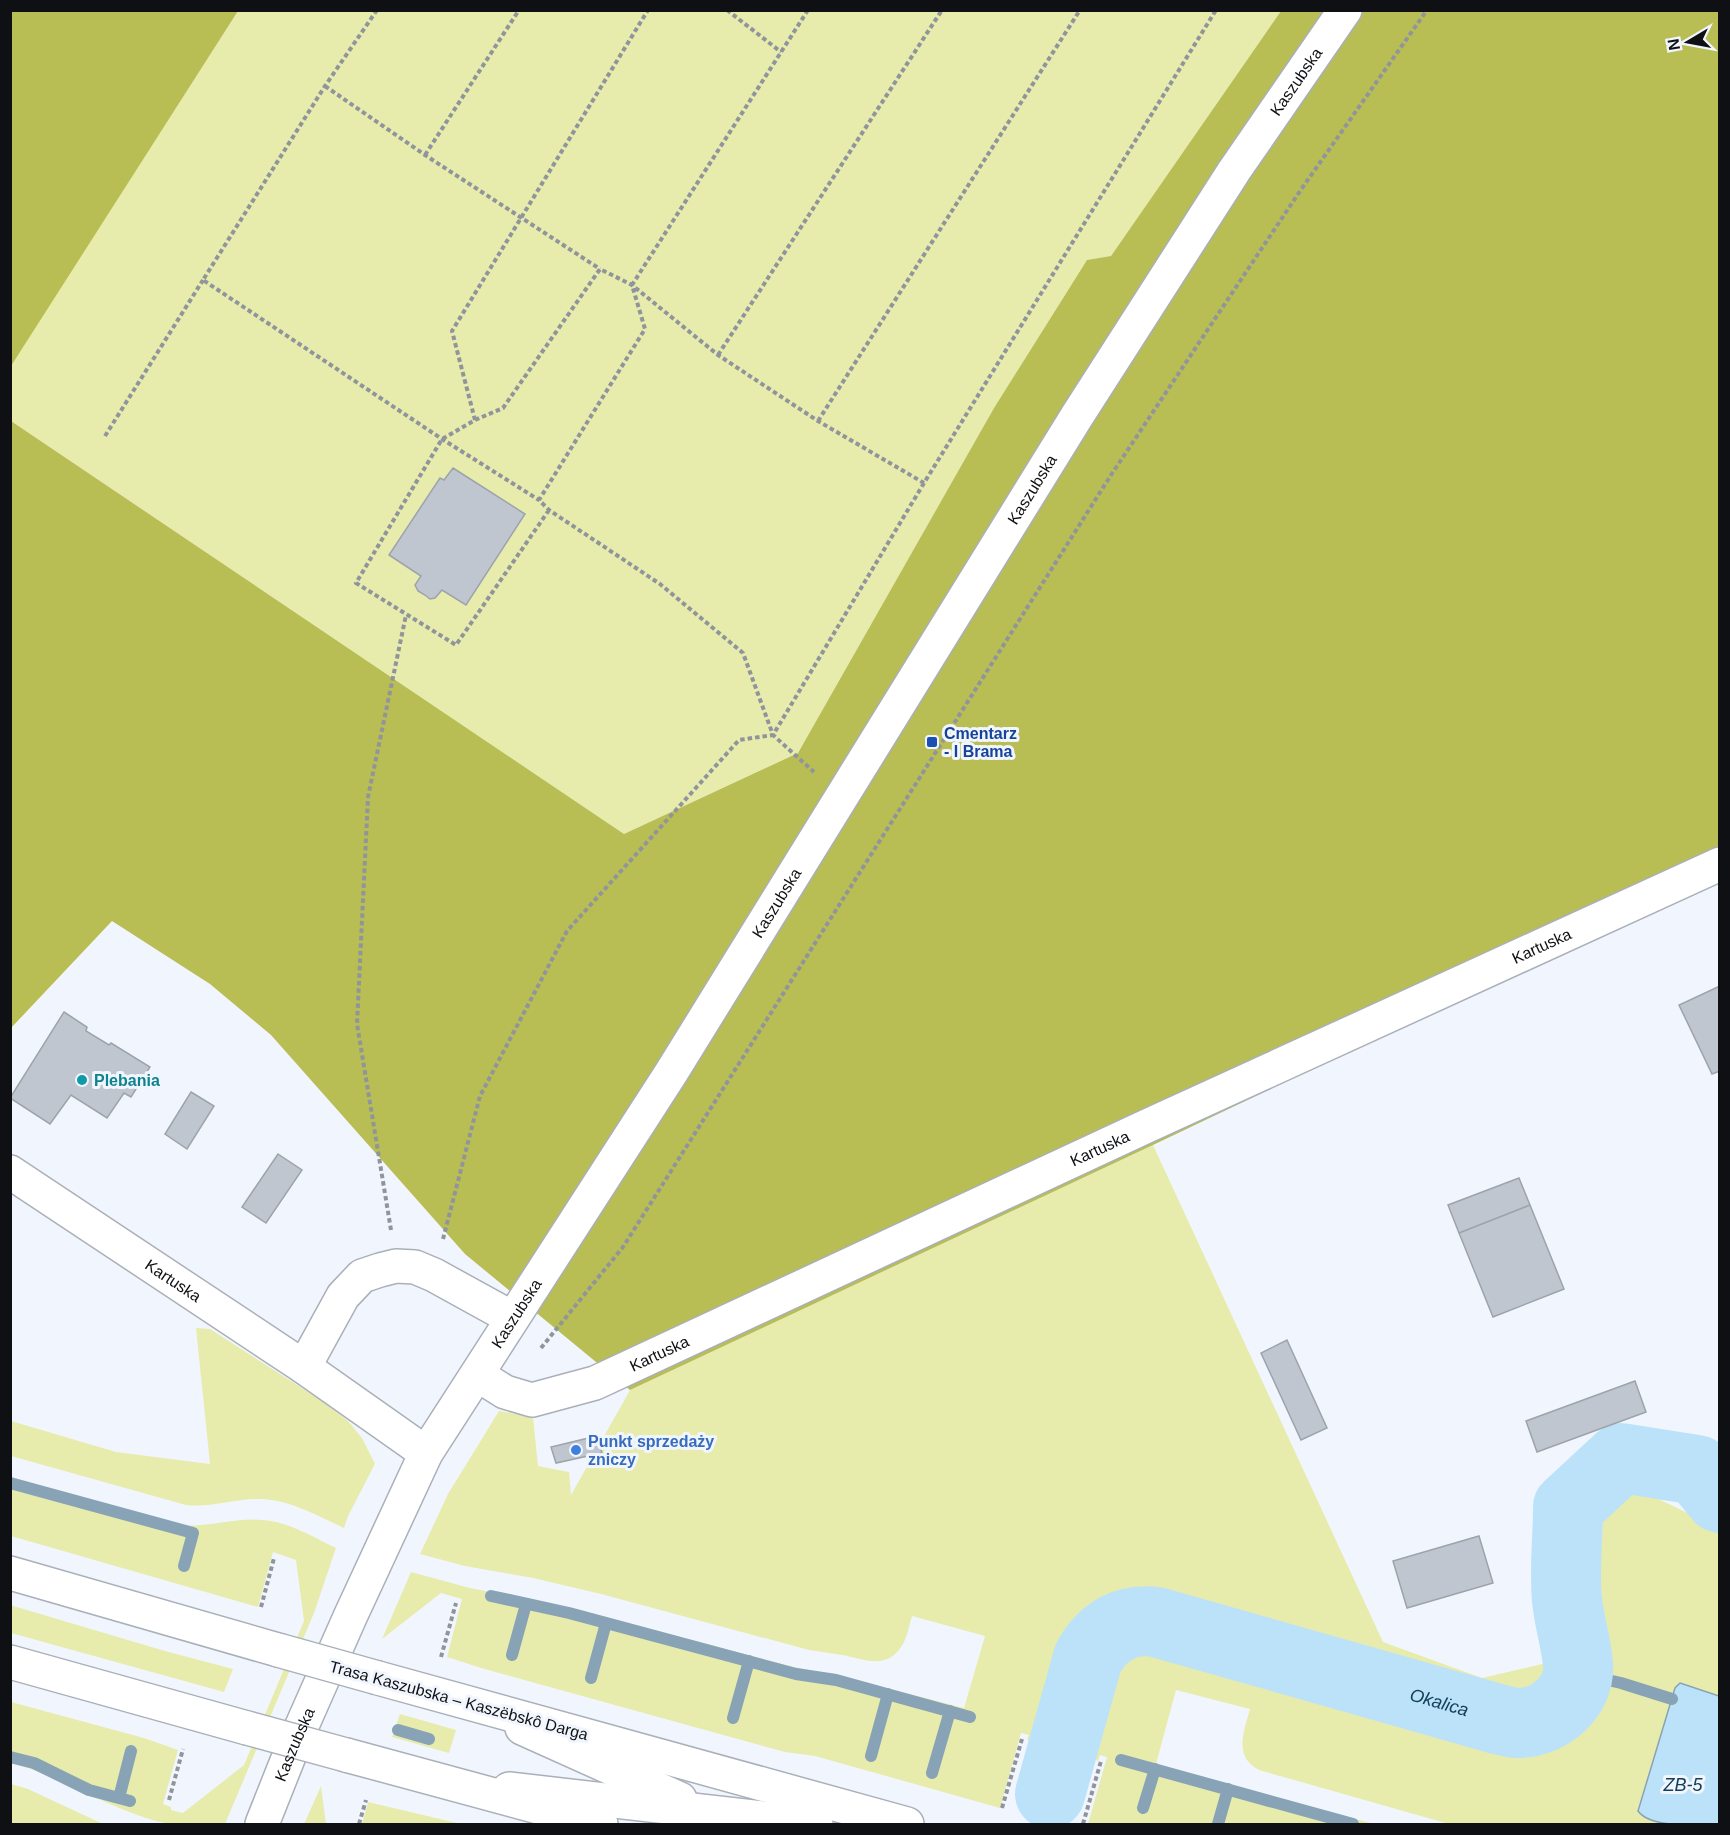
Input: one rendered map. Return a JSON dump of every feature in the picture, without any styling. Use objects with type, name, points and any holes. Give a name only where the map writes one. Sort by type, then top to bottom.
[{"type":"main road","name":"Kaszubska","points":[[262,1824],[293,1746],[350,1617],[426,1453],[671,1073],[1077,416],[1228,180],[1345,10]]},
{"type":"main road","name":"Kartuska","points":[[478,1375],[505,1392],[532,1400],[595,1383],[1147,1126],[1719,864]]},
{"type":"main road","name":"Kartuska","points":[[10,1172],[304,1367],[426,1453]]},
{"type":"main road","points":[[304,1367],[343,1296],[362,1276],[396,1266],[415,1267],[434,1275],[512,1318]]},
{"type":"main road","name":"Trasa Kaszubska – Kaszëbskô Darga","points":[[10,1573],[378,1678],[907,1824]]},
{"type":"main road","points":[[10,1662],[601,1824]]},
{"type":"main road","points":[[463,1701],[722,1818]]},
{"type":"main road","points":[[441,1781],[722,1818],[816,1824]]},
{"type":"path","points":[[105,436],[325,86],[377,10]]},
{"type":"path","points":[[425,155],[519,10]]},
{"type":"path","points":[[476,420],[452,331],[648,10]]},
{"type":"path","points":[[726,10],[781,52]]},
{"type":"path","points":[[539,500],[645,329],[632,285],[808,10]]},
{"type":"path","points":[[718,356],[942,10]]},
{"type":"path","points":[[818,421],[1080,10]]},
{"type":"path","points":[[773,735],[924,483],[1216,10]]},
{"type":"path","points":[[505,1392],[623,1246],[1111,475],[1300,191],[1427,10]]},
{"type":"path","points":[[325,86],[425,155],[600,269],[632,285],[718,356],[818,421],[924,483]]},
{"type":"path","points":[[549,510],[456,645],[356,583],[442,439],[503,408],[600,269]]},
{"type":"path","points":[[202,280],[442,439],[539,500],[549,510],[660,584],[743,652],[773,735],[841,796]]},
{"type":"path","points":[[396,1266],[357,1024],[368,796],[406,615]]},
{"type":"path","points":[[434,1275],[480,1096],[567,931],[739,740],[773,735]]},
{"type":"path","points":[[261,1608],[274,1558]]},
{"type":"path","points":[[441,1657],[456,1603]]},
{"type":"path","points":[[1002,1808],[1022,1739]]},
{"type":"path","points":[[169,1800],[183,1749]]},
{"type":"path","points":[[1083,1824],[1101,1761]]},
{"type":"path","points":[[359,1824],[367,1799]]},
{"type":"green space","points":[[10,11],[238,11],[11,366]]},
{"type":"green space","points":[[238,11],[1281,11],[1111,256],[1087,260],[994,408],[798,753],[624,834],[11,421],[10,366]]},
{"type":"green space","points":[[1281,11],[1719,11],[1719,875],[1153,1145],[630,1390],[465,1254],[271,1035],[210,984],[112,921],[11,1028],[11,421],[624,834],[798,753],[994,408],[1087,260],[1111,256]]},
{"type":"green space","points":[[1153,1145],[1383,1642],[1482,1678],[1559,1660],[1561,1634],[1581,1635],[1584,1582],[1601,1496],[1648,1494],[1719,1528],[1719,1824],[1449,1824],[1259,1770],[1251,1765],[1243,1751],[1243,1735],[1250,1709],[1176,1690],[1156,1764],[1374,1824],[1088,1824],[1107,1757],[1100,1755],[1098,1761],[1079,1754],[1069,1791],[1050,1794],[1042,1790],[1036,1782],[1046,1745],[1027,1740],[1029,1735],[1021,1733],[1000,1808],[815,1756],[785,1752],[447,1657],[462,1599],[441,1593],[382,1639],[411,1572],[470,1588],[575,1609],[789,1666],[839,1676],[964,1708],[985,1636],[912,1616],[905,1640],[895,1654],[881,1661],[866,1660],[809,1650],[601,1594],[533,1578],[465,1566],[420,1554],[448,1494],[499,1411],[533,1417],[538,1466],[569,1472],[571,1495],[630,1390]]},
{"type":"green space","points":[[196,1328],[210,1329],[325,1403],[348,1421],[362,1438],[375,1464],[344,1528],[283,1502],[252,1499],[195,1506],[186,1505],[11,1456],[11,1421],[116,1452],[210,1464]]},
{"type":"green space","points":[[11,1477],[180,1525],[190,1526],[253,1519],[273,1521],[301,1531],[336,1548],[314,1613],[225,1824],[177,1825],[149,1819],[109,1804],[51,1777],[11,1763],[11,1702],[144,1738],[178,1750],[163,1804],[171,1807],[171,1810],[183,1813],[244,1765],[304,1621],[296,1560],[273,1552],[258,1607],[11,1536]]},
{"type":"green space","points":[[10,1605],[233,1669],[224,1692],[11,1633]]},
{"type":"green space","points":[[400,1714],[456,1730],[449,1753],[392,1737]]},
{"type":"green space","points":[[11,1784],[28,1789],[103,1824],[11,1824]]},
{"type":"green space","points":[[321,1786],[326,1824],[304,1824]]},
{"type":"green space","points":[[368,1802],[461,1824],[362,1824]]},
{"type":"water","name":"ZB-5","points":[[1680,1683],[1719,1696],[1719,1824],[1676,1825],[1653,1821],[1638,1811],[1675,1688]]},
{"type":"building","points":[[453,468],[525,514],[466,605],[442,590],[435,598],[430,599],[418,591],[415,585],[421,576],[389,555],[440,478],[444,480]]},
{"type":"building","points":[[1720,986],[1720,1071],[1712,1074],[1679,1005]]},
{"type":"building","name":"Plebania","points":[[64,1012],[87,1027],[86,1031],[150,1067],[131,1097],[124,1093],[107,1118],[71,1095],[50,1124],[10,1098]]},
{"type":"building","points":[[191,1092],[214,1106],[187,1149],[165,1134]]},
{"type":"building","points":[[278,1154],[302,1170],[266,1223],[242,1207]]},
{"type":"building","points":[[1519,1178],[1530,1205],[1459,1233],[1448,1205]]},
{"type":"building","points":[[1530,1205],[1564,1289],[1493,1317],[1459,1233]]},
{"type":"building","points":[[1287,1340],[1327,1428],[1301,1440],[1261,1353]]},
{"type":"building","points":[[1635,1381],[1646,1412],[1537,1452],[1526,1421]]},
{"type":"building","name":"Punkt sprzedaży zniczy","points":[[597,1436],[602,1453],[556,1463],[551,1447]]},
{"type":"building","points":[[1479,1536],[1493,1583],[1407,1608],[1393,1561]]},
{"type":"waterway","name":"Okalica","points":[[1050,1794],[1088,1658],[1108,1634],[1116,1628],[1135,1622],[1156,1622],[1501,1720],[1519,1723],[1541,1718],[1552,1713],[1569,1697],[1578,1676],[1566,1589],[1568,1507],[1621,1458],[1697,1470],[1720,1498]]},
{"type":"waterway","points":[[10,1483],[193,1533],[184,1566]]},
{"type":"waterway","points":[[491,1596],[569,1613],[796,1674],[836,1680],[970,1717]]},
{"type":"waterway","points":[[512,1655],[526,1604]]},
{"type":"waterway","points":[[591,1678],[606,1623]]},
{"type":"waterway","points":[[733,1718],[749,1661]]},
{"type":"waterway","points":[[1577,1673],[1621,1683],[1672,1699]]},
{"type":"waterway","points":[[871,1756],[888,1694]]},
{"type":"waterway","points":[[932,1773],[950,1711]]},
{"type":"waterway","points":[[398,1730],[429,1739]]},
{"type":"waterway","points":[[119,1798],[131,1751]]},
{"type":"waterway","points":[[10,1757],[34,1763],[89,1790],[130,1801]]},
{"type":"waterway","points":[[1121,1760],[1353,1824]]},
{"type":"waterway","points":[[1143,1808],[1155,1769]]},
{"type":"waterway","points":[[1218,1824],[1228,1789]]},
{"type":"place","name":"Cmentarz - I Brama","points":[[932,742]]},
{"type":"place","name":"Plebania","points":[[82,1080]]},
{"type":"place","name":"Punkt sprzedaży zniczy","points":[[576,1450]]}]
